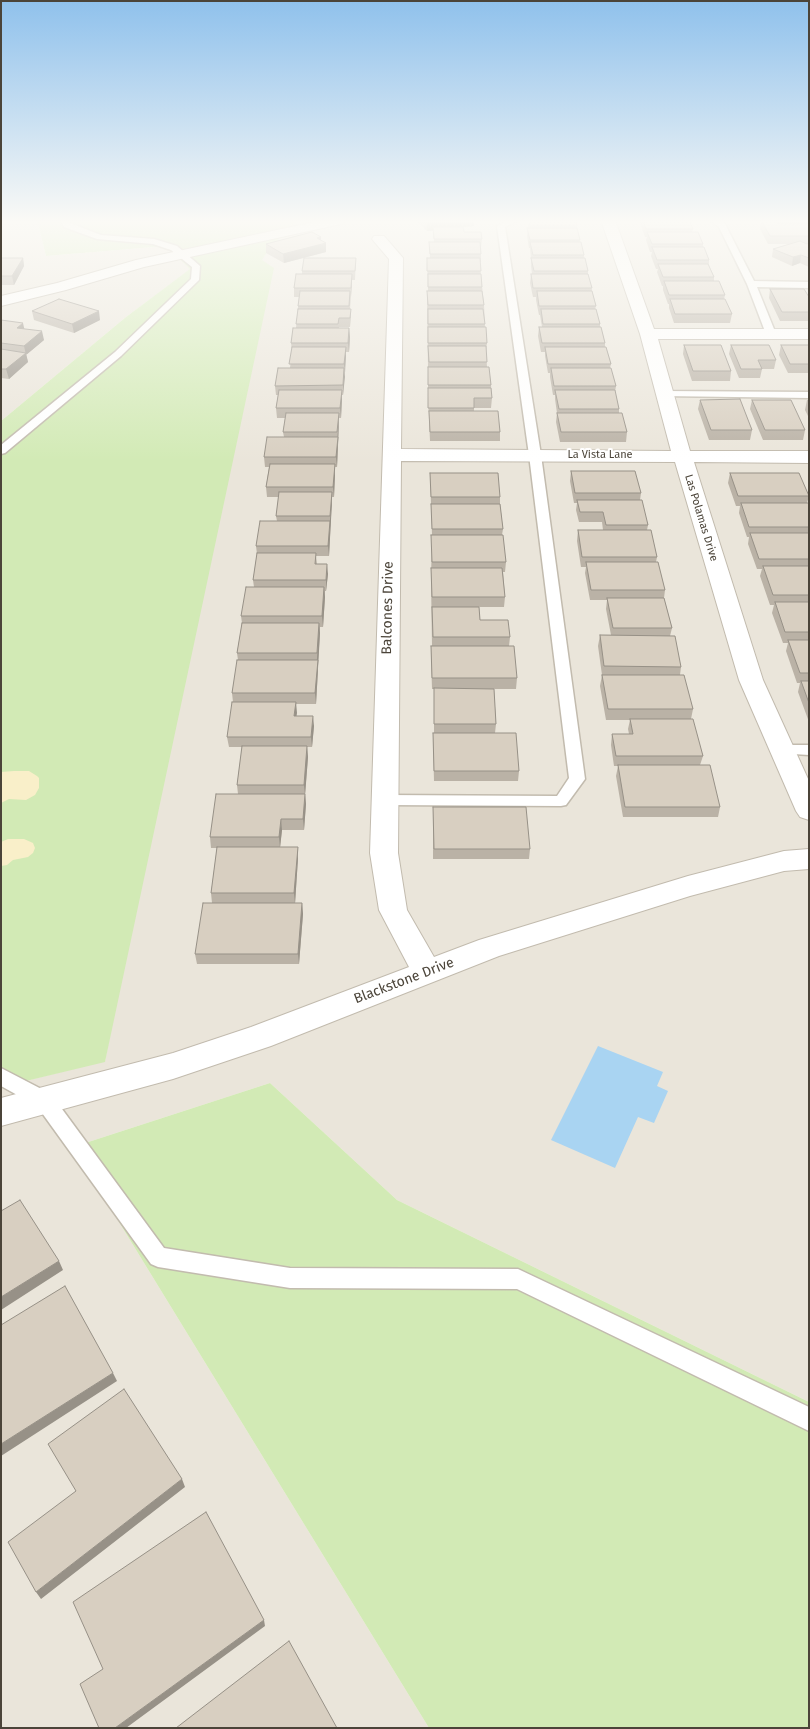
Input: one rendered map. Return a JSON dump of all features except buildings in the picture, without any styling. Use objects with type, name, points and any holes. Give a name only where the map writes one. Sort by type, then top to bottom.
[{"type":"street","name":"Balcones Drive","points":[[395,301],[384,853],[393,910],[428,973]]},
{"type":"street","name":"Las Polamas Drive","points":[[636,301],[648,334],[682,455],[751,680],[809,811]]},
{"type":"street","points":[[648,334],[809,334]]},
{"type":"street","name":"La Vista Lane","points":[[391,455],[809,456]]},
{"type":"street","name":"Blackstone Drive","points":[[1,1112],[173,1066],[251,1040],[428,973],[488,948],[688,886],[784,861],[809,859]]},
{"type":"lane","points":[[1,451],[118,354],[173,301]]},
{"type":"lane","points":[[385,800],[561,801],[577,780],[535,455],[512,301]]},
{"type":"lane","points":[[758,301],[771,334]]},
{"type":"lane","points":[[665,394],[809,395]]},
{"type":"lane","points":[[782,750],[809,750]]},
{"type":"lane","points":[[1,1076],[44,1100],[158,1257],[290,1278],[518,1279],[809,1419]]},
{"type":"shaded area","points":[[1,301],[148,301],[126,317],[1,421]]},
{"type":"shaded area","points":[[253,301],[809,301],[809,1402],[397,1200],[270,1083],[73,1147],[429,1728],[1,1728],[1,1087],[105,1061]]},
{"type":"green space","points":[[148,301],[267,301],[105,1062],[1,1087],[1,421]]},
{"type":"green space","points":[[270,1083],[397,1200],[809,1402],[809,1728],[429,1728],[73,1147]]},
{"type":"sand","points":[[29,771],[37,776],[39,778],[39,788],[35,795],[26,800],[9,799],[1,803],[1,772]]},
{"type":"sand","points":[[8,839],[24,839],[33,843],[35,848],[33,853],[28,857],[13,860],[7,865],[1,866],[1,842]]},
{"type":"water","points":[[598,1046],[663,1072],[657,1086],[668,1091],[654,1123],[638,1117],[615,1168],[551,1140]]}]
